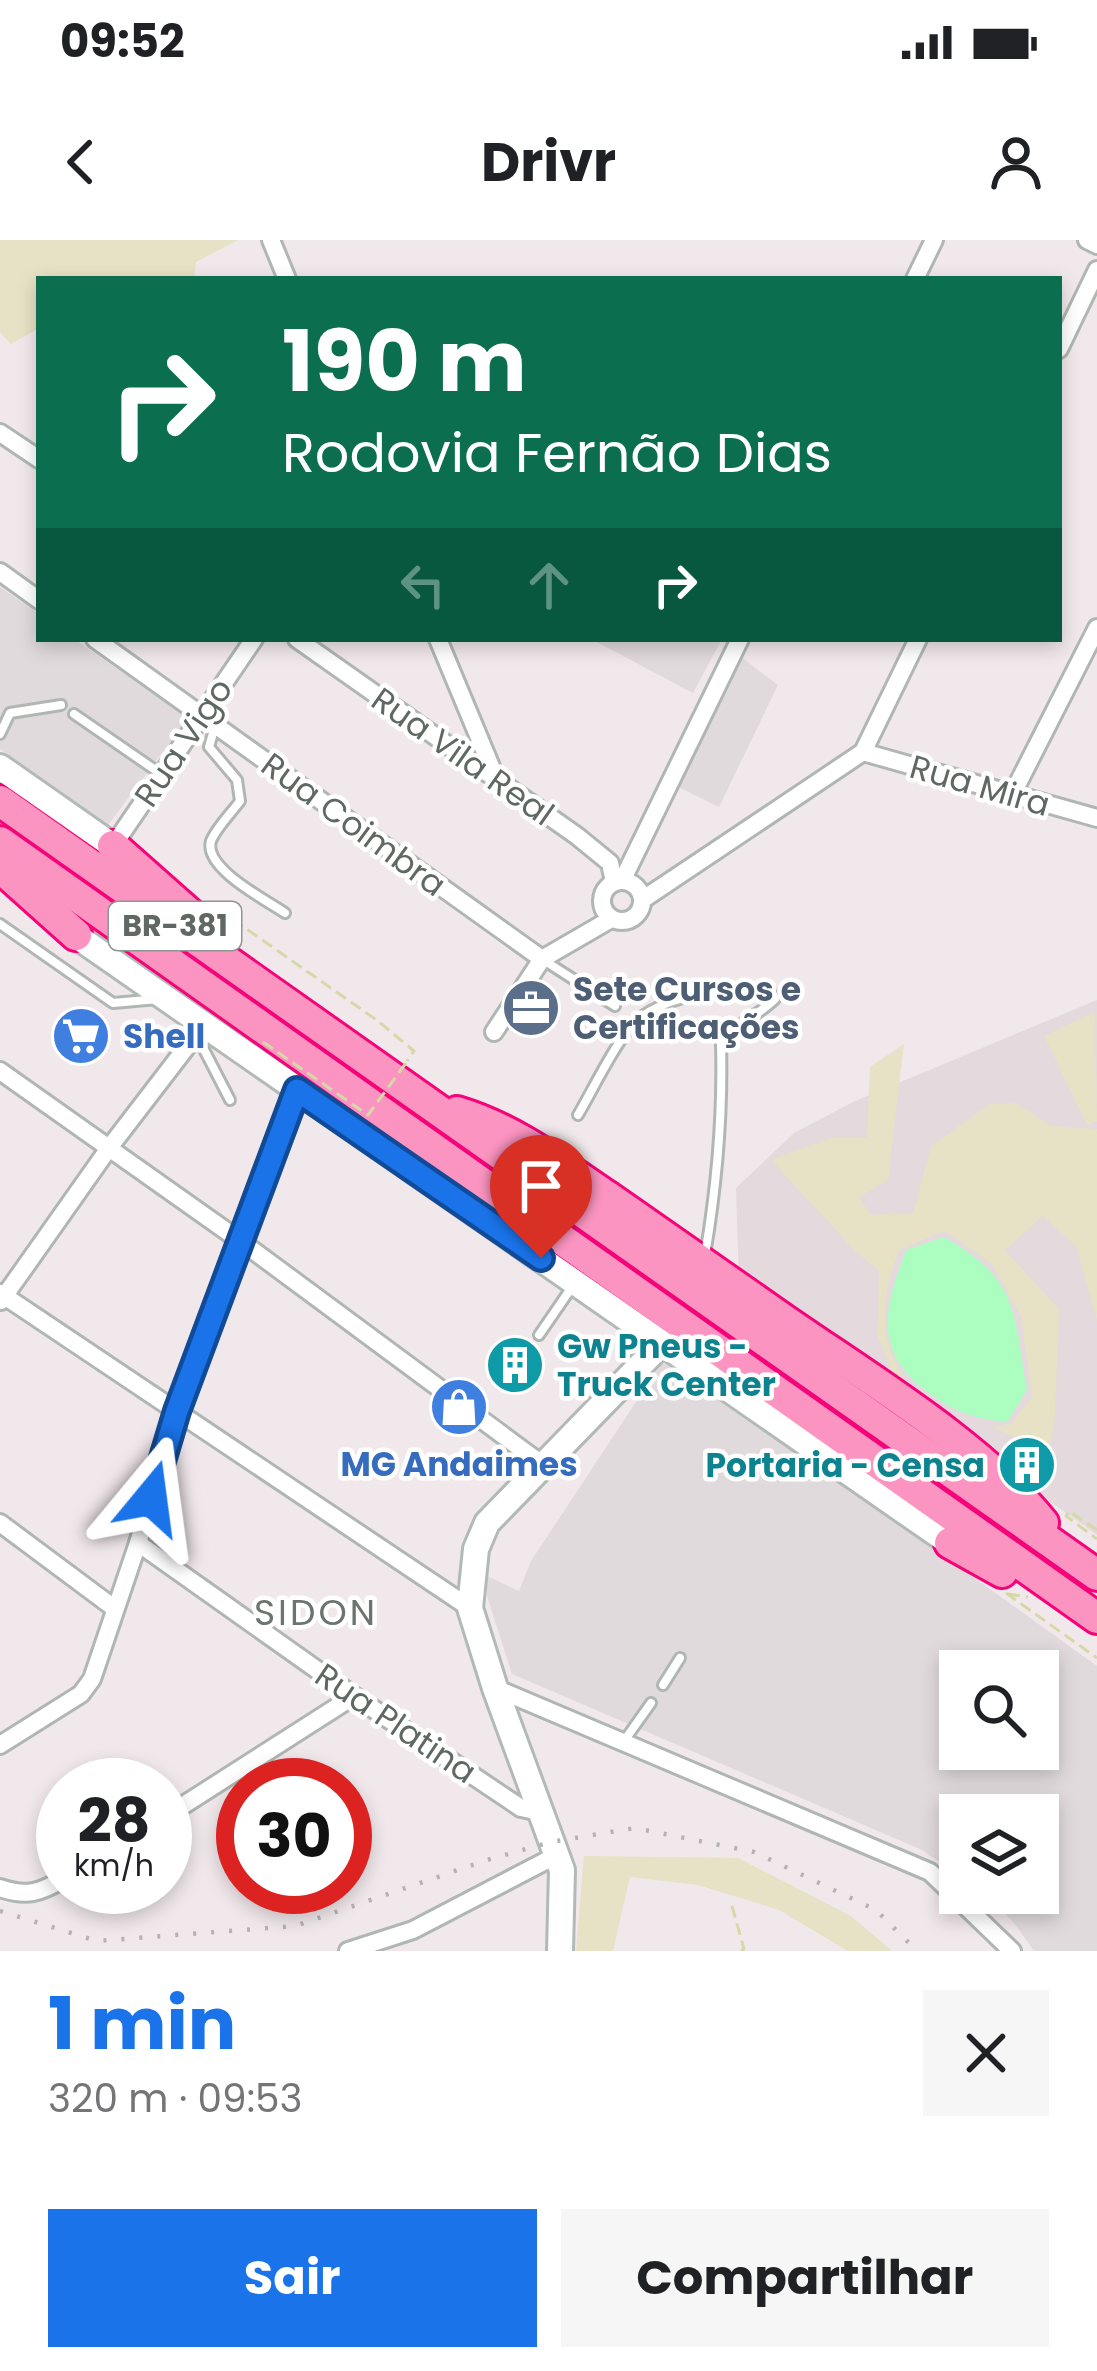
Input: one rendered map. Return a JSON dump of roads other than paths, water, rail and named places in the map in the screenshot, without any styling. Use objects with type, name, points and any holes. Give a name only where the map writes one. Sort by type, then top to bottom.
[{"type":"highway","name":"BR-381","points":[[0,801],[1097,1575]]},
{"type":"highway","name":"BR-381","points":[[0,842],[1053,1598]]},
{"type":"highway","name":"BR-381","points":[[113,846],[316,1027]]},
{"type":"highway","points":[[0,867],[76,935]]},
{"type":"highway","points":[[424,1102],[485,1120],[525,1140],[704,1263],[974,1455],[1023,1498],[1069,1556]]},
{"type":"highway","name":"BR-381","points":[[950,1543],[1095,1617]]},
{"type":"main road","name":"BR-381","points":[[0,767],[113,846]]},
{"type":"main road","name":"BR-381","points":[[0,885],[171,998],[201,1029],[297,1090],[950,1543]]},
{"type":"main road","points":[[560,1951],[562,1870],[470,1608],[476,1549],[487,1523],[663,1342]]},
{"type":"street","points":[[271,240],[286,276]]},
{"type":"street","points":[[916,276],[934,240]]},
{"type":"street","points":[[1087,240],[1097,245]]},
{"type":"street","points":[[1062,343],[1097,270]]},
{"type":"street","points":[[0,433],[36,457]]},
{"type":"street","points":[[0,572],[36,597]]},
{"type":"street","points":[[1013,793],[1097,628]]},
{"type":"street","name":"Rua Coimbra","points":[[99,642],[542,959]]},
{"type":"street","name":"Rua Vigo","points":[[113,846],[161,774],[208,719],[252,642]]},
{"type":"street","name":"Rua Vila Real","points":[[301,642],[603,857],[618,881]]},
{"type":"street","points":[[439,642],[498,782]]},
{"type":"street","points":[[738,642],[618,881],[604,891],[601,903],[611,919],[623,922],[635,917],[642,899],[863,752],[917,642]]},
{"type":"street","name":"Rua Mira","points":[[863,752],[1097,818]]},
{"type":"street","points":[[618,881],[638,888],[642,899]]},
{"type":"street","points":[[494,1032],[542,959],[611,919]]},
{"type":"street","points":[[201,1029],[1,1297],[470,1608]]},
{"type":"street","points":[[0,1071],[543,1465]]},
{"type":"street","points":[[0,1744],[81,1694],[92,1679],[177,1411],[297,1090]]},
{"type":"street","points":[[0,1523],[115,1608]]},
{"type":"street","name":"Rua Platina","points":[[138,1543],[521,1808],[540,1812]]},
{"type":"street","points":[[495,1688],[930,1872],[1012,1951]]},
{"type":"street","points":[[192,1799],[354,1696]]},
{"type":"street","points":[[348,1951],[413,1930],[556,1855]]},
{"type":"street","points":[[0,1888],[36,1893]]},
{"type":"lane","points":[[0,734],[10,712],[62,705]]},
{"type":"lane","points":[[74,714],[161,774]]},
{"type":"lane","points":[[208,719],[209,747],[237,780],[240,801],[212,841],[212,856],[222,870],[285,913]]},
{"type":"lane","points":[[0,924],[113,1003],[171,998]]},
{"type":"lane","name":"Rua Coimbra","points":[[542,959],[614,1006]]},
{"type":"lane","points":[[578,1115],[634,1022],[671,1001],[738,988],[772,991],[775,999],[742,1020],[721,1044],[723,1114],[704,1263]]},
{"type":"lane","points":[[201,1029],[230,1100]]},
{"type":"lane","points":[[539,1335],[575,1282]]},
{"type":"lane","points":[[663,1685],[680,1658]]},
{"type":"lane","points":[[623,1742],[651,1703]]},
{"type":"railway","points":[[0,1911],[97,1941],[295,1926],[487,1860],[551,1842],[635,1828],[754,1852],[876,1910],[917,1951]]},
{"type":"place","name":"Sete Cursos e Certificações","points":[[531,1008]]},
{"type":"place","name":"Shell","points":[[81,1036]]},
{"type":"place","name":"Gw Pneus - Truck Center","points":[[515,1365]]},
{"type":"place","name":"MG Andaimes","points":[[459,1407]]},
{"type":"place","name":"Portaria - Censa","points":[[1027,1465]]},
{"type":"district","name":"SIDON","points":[[316,1612]]}]
